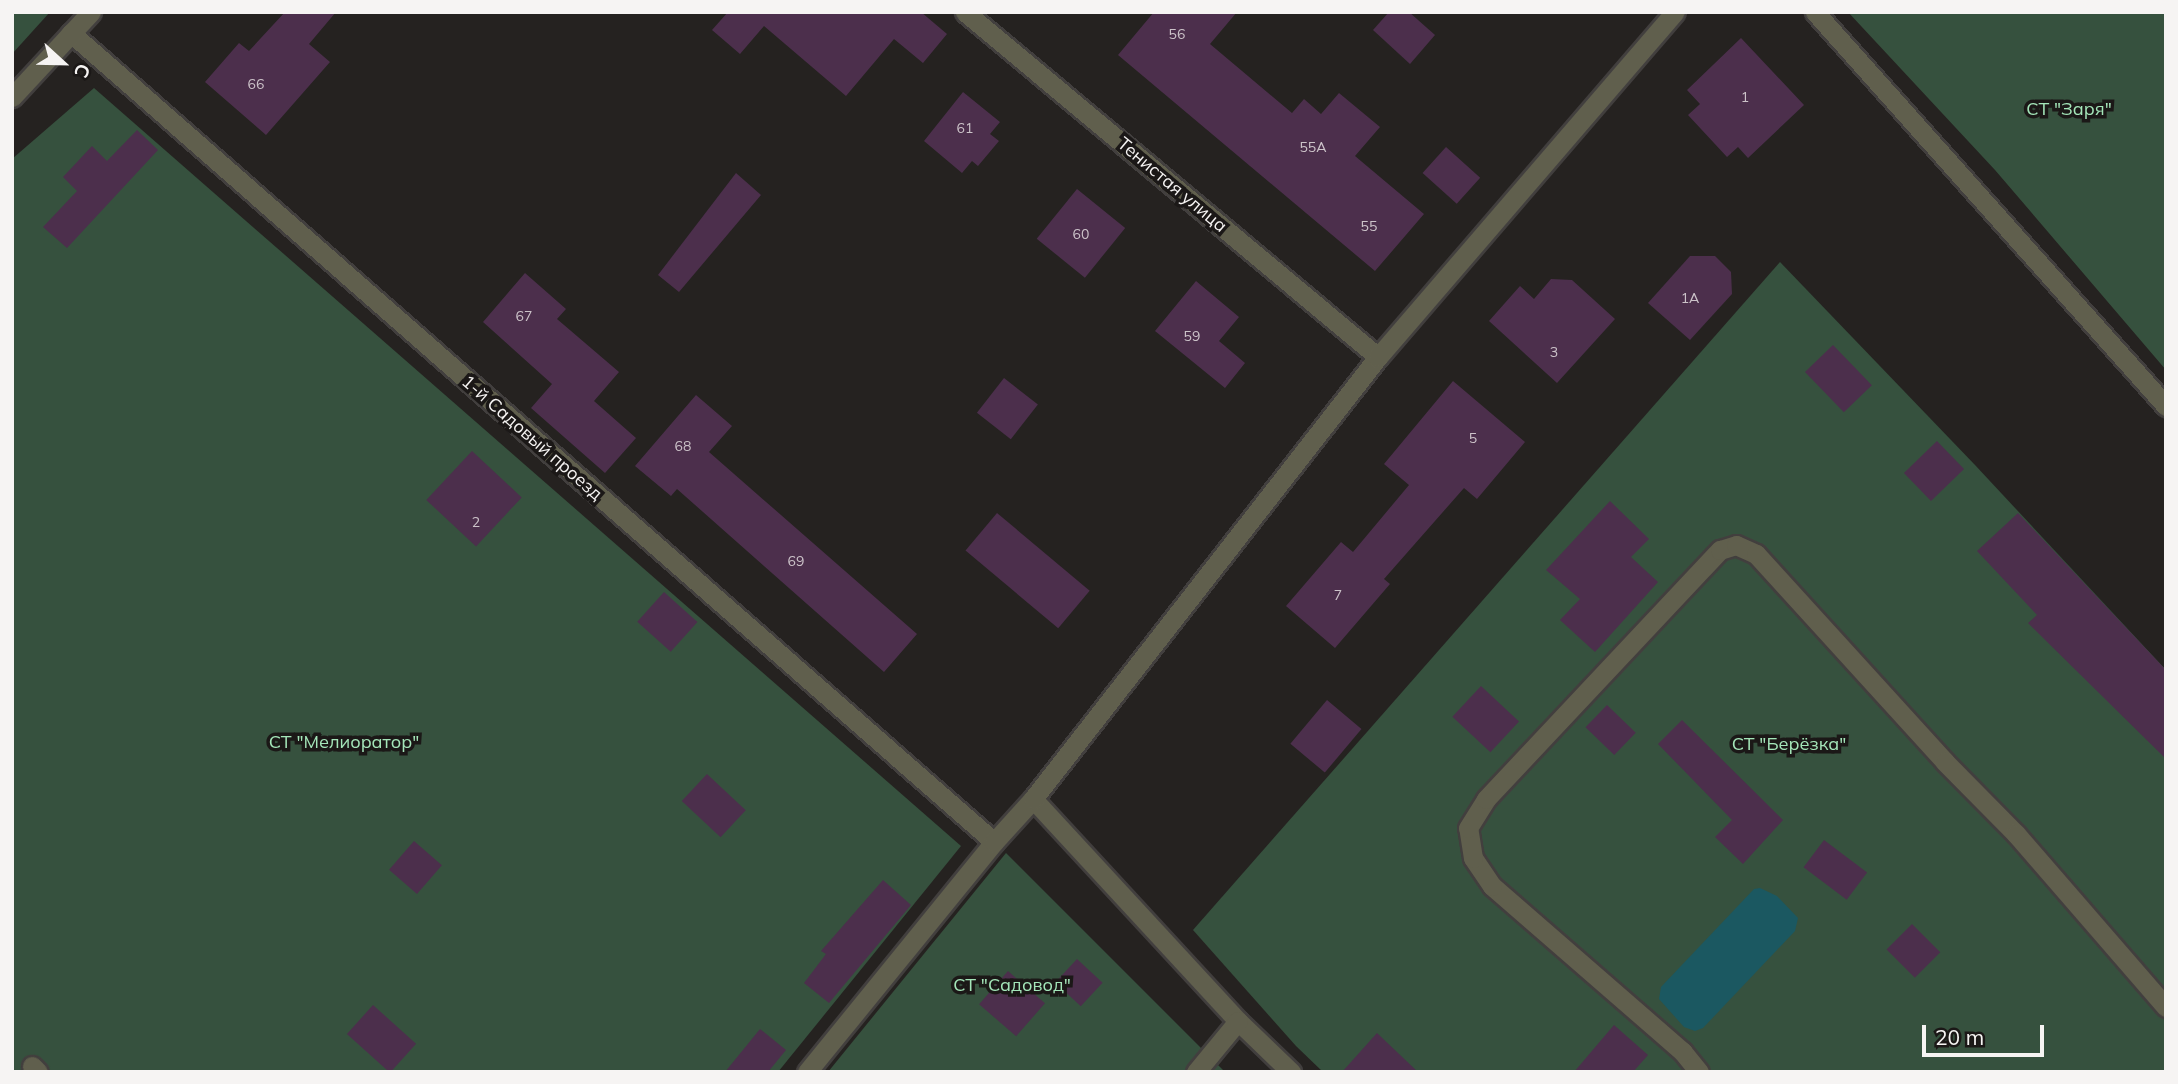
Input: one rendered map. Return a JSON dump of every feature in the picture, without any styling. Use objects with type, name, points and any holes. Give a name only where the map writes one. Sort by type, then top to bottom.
[{"type":"street","points":[[12,97],[91,12]]},
{"type":"street","name":"Тенистая улица","points":[[965,12],[1378,357]]},
{"type":"street","points":[[807,1072],[993,842],[1033,799],[1378,357],[1675,12]]},
{"type":"street","points":[[1815,12],[2166,406]]},
{"type":"street","name":"1-й Садовый проезд","points":[[71,33],[993,842]]},
{"type":"street","points":[[1699,1072],[1683,1052],[1492,886],[1473,858],[1468,828],[1486,799],[1710,560],[1720,550],[1735,545],[1756,554],[1945,762],[2016,834],[2166,1007]]},
{"type":"street","points":[[1033,799],[1238,1021],[1291,1072]]},
{"type":"street","points":[[1196,1072],[1238,1021]]},
{"type":"green space","points":[[12,12],[50,12],[12,54]]},
{"type":"green space","name":"СТ \"Заря\"","points":[[1848,12],[2166,12],[2166,370],[1995,170]]},
{"type":"green space","name":"СТ \"Мелиоратор\"","points":[[94,88],[961,846],[778,1072],[12,1072],[12,159]]},
{"type":"green space","name":"СТ \"Берёзка\"","points":[[1780,262],[1975,465],[2166,670],[2166,1072],[1323,1072],[1296,1046],[1193,930]]},
{"type":"green space","name":"СТ \"Садовод\"","points":[[1006,853],[1225,1072],[828,1072]]},
{"type":"water","points":[[1760,888],[1777,896],[1798,918],[1795,931],[1703,1028],[1695,1031],[1684,1027],[1659,999],[1661,987],[1754,889]]},
{"type":"building","points":[[285,12],[336,12],[309,44],[330,62],[266,135],[205,82],[239,43],[249,51]]},
{"type":"building","points":[[728,12],[921,12],[947,34],[923,63],[894,39],[846,96],[764,26],[740,54],[712,30]]},
{"type":"building","points":[[1154,12],[1237,12],[1210,44],[1292,113],[1304,99],[1321,114],[1339,93],[1380,127],[1355,156],[1424,214],[1375,271],[1118,55]]},
{"type":"building","points":[[1389,12],[1409,12],[1435,35],[1410,64],[1373,30]]},
{"type":"building","points":[[1741,38],[1804,105],[1748,158],[1738,147],[1727,157],[1688,115],[1700,104],[1687,90]]},
{"type":"building","points":[[963,92],[1000,122],[990,134],[999,141],[978,166],[972,161],[962,173],[924,141]]},
{"type":"building","points":[[137,130],[158,150],[67,248],[43,227],[77,191],[63,177],[92,146],[107,161]]},
{"type":"building","points":[[1446,147],[1480,178],[1457,204],[1423,173]]},
{"type":"building","points":[[736,173],[761,195],[679,292],[658,275]]},
{"type":"building","points":[[1077,189],[1125,228],[1085,278],[1037,239]]},
{"type":"building","points":[[1690,256],[1715,256],[1731,272],[1732,294],[1690,340],[1648,303]]},
{"type":"building","points":[[525,273],[566,309],[557,319],[619,372],[594,401],[636,438],[605,473],[531,408],[552,384],[483,322]]},
{"type":"building","points":[[1551,279],[1572,280],[1615,319],[1557,383],[1489,321],[1520,286],[1534,299]]},
{"type":"building","points":[[1196,281],[1239,317],[1219,341],[1245,363],[1225,388],[1155,331]]},
{"type":"building","points":[[1833,345],[1872,385],[1844,412],[1805,372]]},
{"type":"building","points":[[1004,378],[1038,404],[1011,439],[977,413]]},
{"type":"building","points":[[1453,381],[1525,442],[1477,499],[1464,488],[1384,579],[1390,584],[1335,648],[1286,606],[1341,542],[1353,552],[1409,485],[1384,464]]},
{"type":"building","points":[[696,395],[732,426],[709,452],[917,634],[884,672],[677,489],[671,496],[635,466]]},
{"type":"building","points":[[1937,441],[1964,469],[1931,501],[1904,473]]},
{"type":"building","points":[[472,451],[522,497],[476,546],[426,500]]},
{"type":"building","points":[[1610,501],[1649,539],[1631,557],[1658,582],[1595,652],[1560,620],[1580,599],[1546,570]]},
{"type":"building","points":[[997,513],[1090,591],[1058,628],[966,551]]},
{"type":"building","points":[[2018,513],[2166,670],[2166,759],[2028,623],[2037,615],[1977,551]]},
{"type":"building","points":[[664,592],[697,622],[671,652],[637,622]]},
{"type":"building","points":[[1481,686],[1519,721],[1490,752],[1452,717]]},
{"type":"building","points":[[1327,700],[1361,729],[1325,773],[1290,744]]},
{"type":"building","points":[[1607,705],[1636,733],[1614,755],[1585,727]]},
{"type":"building","points":[[1682,720],[1783,820],[1743,864],[1715,837],[1732,820],[1658,744]]},
{"type":"building","points":[[707,774],[746,810],[721,837],[682,801]]},
{"type":"building","points":[[1824,840],[1867,872],[1847,900],[1804,867]]},
{"type":"building","points":[[414,841],[442,865],[417,894],[389,870]]},
{"type":"building","points":[[883,880],[911,905],[829,1003],[804,983],[826,954],[821,951]]},
{"type":"building","points":[[1912,924],[1940,952],[1915,978],[1887,949]]},
{"type":"building","points":[[1077,959],[1103,983],[1081,1006],[1055,982]]},
{"type":"building","points":[[1008,971],[1045,1003],[1016,1036],[979,1004]]},
{"type":"building","points":[[373,1005],[416,1044],[389,1072],[347,1034]]},
{"type":"building","points":[[1614,1025],[1648,1055],[1633,1072],[1574,1072]]},
{"type":"building","points":[[760,1029],[786,1050],[768,1072],[725,1072]]},
{"type":"building","points":[[1377,1033],[1418,1072],[1342,1072]]}]
